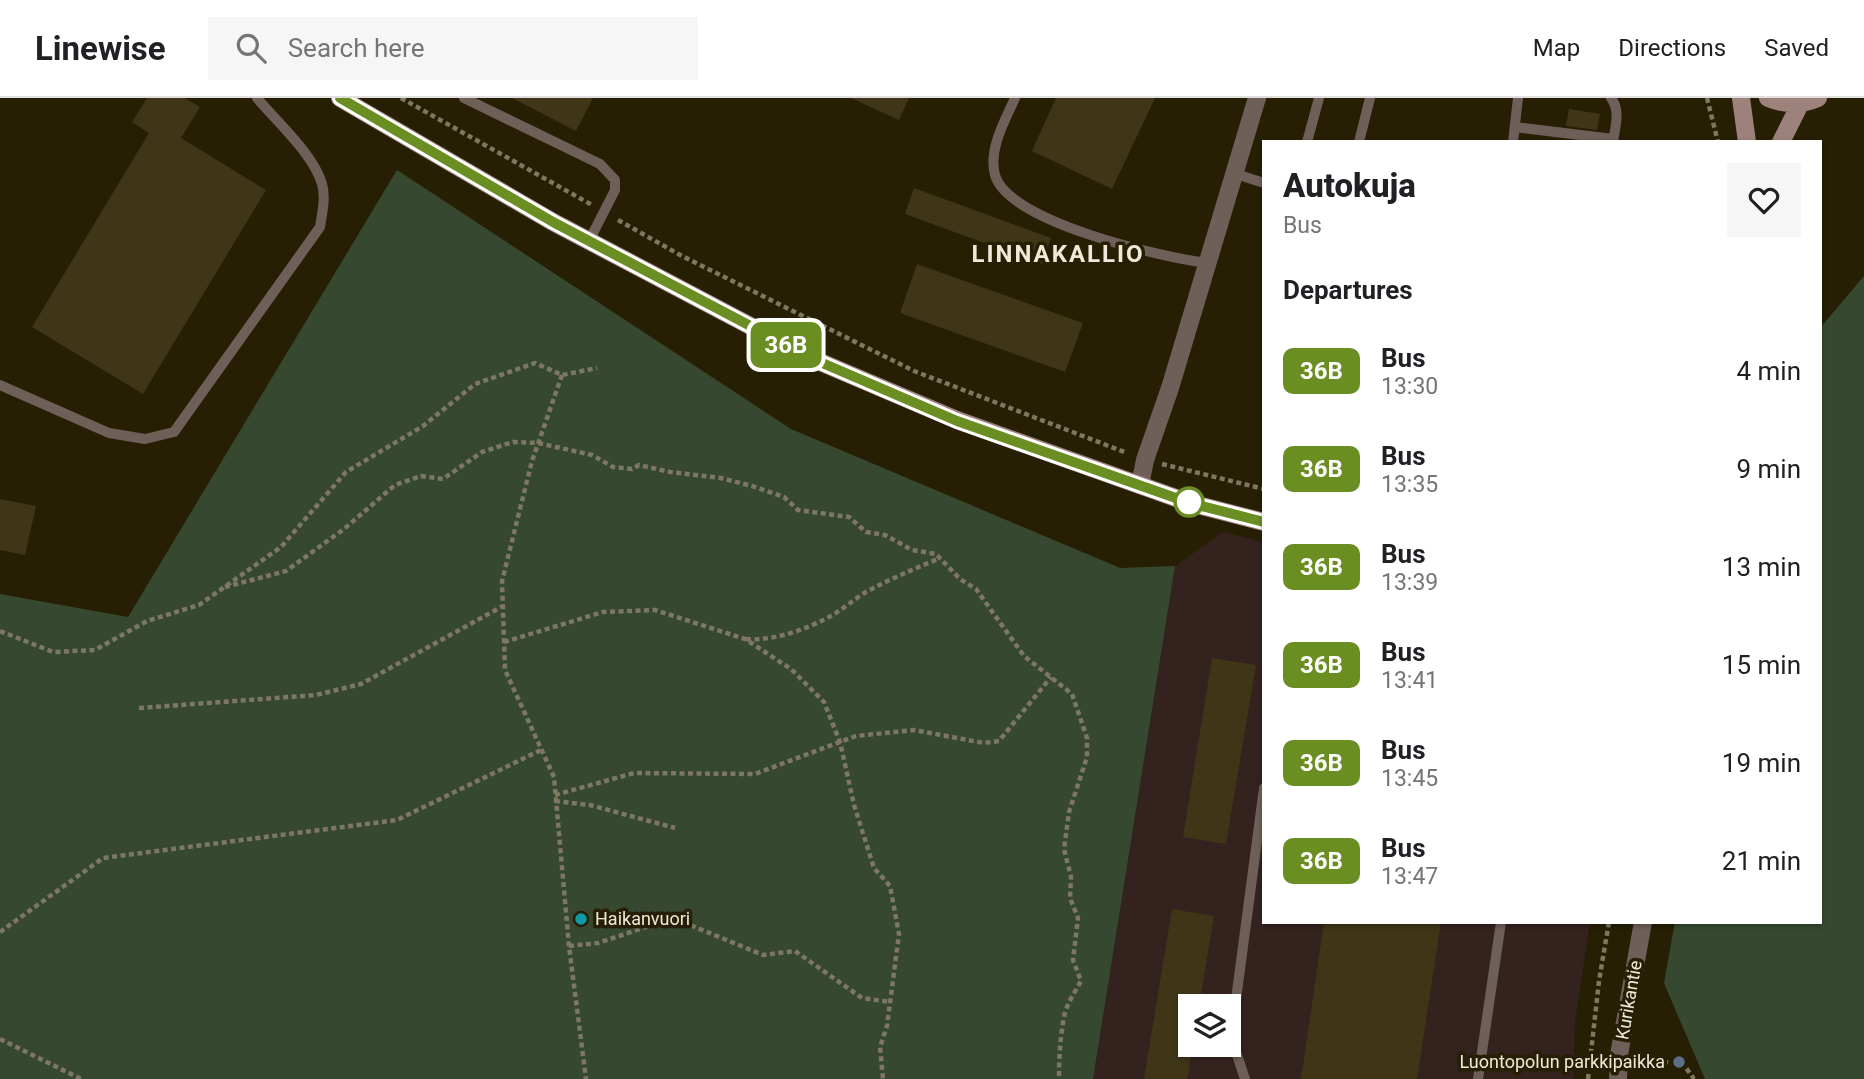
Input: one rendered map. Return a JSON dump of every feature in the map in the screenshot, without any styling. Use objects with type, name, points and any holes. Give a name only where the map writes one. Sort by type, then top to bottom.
[{"type":"main road","points":[[340,98],[589,241],[813,359],[957,421],[1190,503],[1262,521]]},
{"type":"main road","points":[[1741,98],[1747,140]]},
{"type":"main road","points":[[1768,98],[1780,103],[1800,104],[1818,98]]},
{"type":"main road","points":[[1782,140],[1800,104]]},
{"type":"street","points":[[1140,485],[1145,460],[1170,388],[1257,98]]},
{"type":"street","name":"Kurikantie","points":[[1618,1079],[1619,1055],[1643,924]]},
{"type":"lane","points":[[0,385],[110,433],[145,439],[174,432],[320,227],[323,186],[314,162],[257,98]]},
{"type":"lane","points":[[464,98],[600,164],[615,180],[615,190],[589,241]]},
{"type":"lane","points":[[1015,98],[994,150],[994,172],[999,187],[1020,205],[1059,224],[1154,254],[1207,264]]},
{"type":"lane","points":[[1308,140],[1319,98]]},
{"type":"lane","points":[[1360,140],[1370,98]]},
{"type":"lane","points":[[1513,140],[1518,98]]},
{"type":"lane","points":[[1611,98],[1615,103],[1617,116],[1613,140]]},
{"type":"lane","points":[[1515,127],[1606,140]]},
{"type":"lane","points":[[1233,173],[1262,183]]},
{"type":"lane","points":[[1245,1079],[1231,1038],[1262,803]]},
{"type":"lane","points":[[1478,1079],[1501,924]]},
{"type":"path","points":[[401,98],[681,256],[914,372],[1145,460],[1262,489]]},
{"type":"path","points":[[1707,98],[1718,140]]},
{"type":"path","points":[[0,637],[2,631],[53,652],[95,650],[147,621],[199,605],[281,547],[346,472],[423,426],[475,384],[535,363],[562,374],[597,368]]},
{"type":"path","points":[[562,374],[538,443],[502,581],[504,642],[505,670],[554,777],[569,946],[586,1079]]},
{"type":"path","points":[[225,587],[286,571],[344,529],[395,485],[421,476],[443,480],[482,452],[513,442],[538,443],[592,455],[612,467],[632,469],[639,465],[752,486],[783,497],[798,510],[849,517],[866,532],[885,535],[912,550],[936,554],[960,579],[976,589],[1024,656],[1072,694],[1087,738],[1087,757],[1069,812],[1064,849],[1071,877],[1070,898],[1078,918],[1073,960],[1081,981],[1064,1016],[1064,1031],[1059,1049],[1059,1079]]},
{"type":"path","points":[[504,642],[603,612],[655,610],[745,639],[764,640],[830,617],[863,594],[940,558]]},
{"type":"path","points":[[139,709],[316,695],[361,684],[503,606]]},
{"type":"path","points":[[745,639],[791,669],[824,702],[840,742],[854,805],[874,868],[890,886],[899,934],[887,1026],[880,1047],[883,1079]]},
{"type":"path","points":[[555,795],[634,773],[755,774],[856,736],[914,730],[984,743],[999,741],[1051,677]]},
{"type":"path","points":[[0,932],[103,858],[397,820],[541,750]]},
{"type":"path","points":[[555,802],[590,805],[675,828]]},
{"type":"path","points":[[569,946],[598,943],[673,918],[763,955],[795,951],[862,998],[890,1002]]},
{"type":"path","points":[[1587,1079],[1609,924]]},
{"type":"path","points":[[0,1039],[82,1079]]},
{"type":"path","points":[[1619,1055],[1684,1065],[1694,1079]]},
{"type":"shaded area","points":[[1223,532],[1262,542],[1262,924],[1590,924],[1575,1022],[1573,1079],[1093,1079],[1175,566]]},
{"type":"green space","points":[[397,170],[791,429],[1120,568],[1175,566],[1093,1079],[0,1079],[0,594],[128,617]]},
{"type":"green space","points":[[1864,276],[1864,1079],[1705,1079],[1664,983],[1675,924],[1822,924],[1822,326]]},
{"type":"building","points":[[147,98],[185,98],[200,107],[181,138],[266,190],[143,394],[32,327],[149,133],[132,122]]},
{"type":"building","points":[[512,98],[593,98],[576,131]]},
{"type":"building","points":[[851,98],[909,98],[899,120]]},
{"type":"building","points":[[1056,98],[1155,98],[1112,189],[1032,151]]},
{"type":"building","points":[[1569,109],[1600,114],[1597,130],[1566,126]]},
{"type":"building","points":[[914,188],[1051,238],[1042,264],[905,214]]},
{"type":"building","points":[[917,264],[1083,323],[1065,372],[900,313]]},
{"type":"building","points":[[0,499],[36,506],[25,555],[0,550]]},
{"type":"building","points":[[1212,658],[1256,665],[1226,844],[1183,837]]},
{"type":"building","points":[[1172,909],[1214,916],[1201,994],[1178,994],[1178,1057],[1191,1057],[1187,1079],[1144,1079]]},
{"type":"building","points":[[1324,924],[1441,924],[1417,1079],[1301,1079]]},
{"type":"bus line","name":"36B","points":[[340,98],[553,222],[813,359],[957,421],[1190,503],[1262,521]]},
{"type":"place","name":"Haikanvuori","points":[[581,919]]},
{"type":"place","name":"Luontopolun parkkipaikka","points":[[1679,1062]]},
{"type":"district","name":"LINNAKALLIO","points":[[1058,254]]}]
